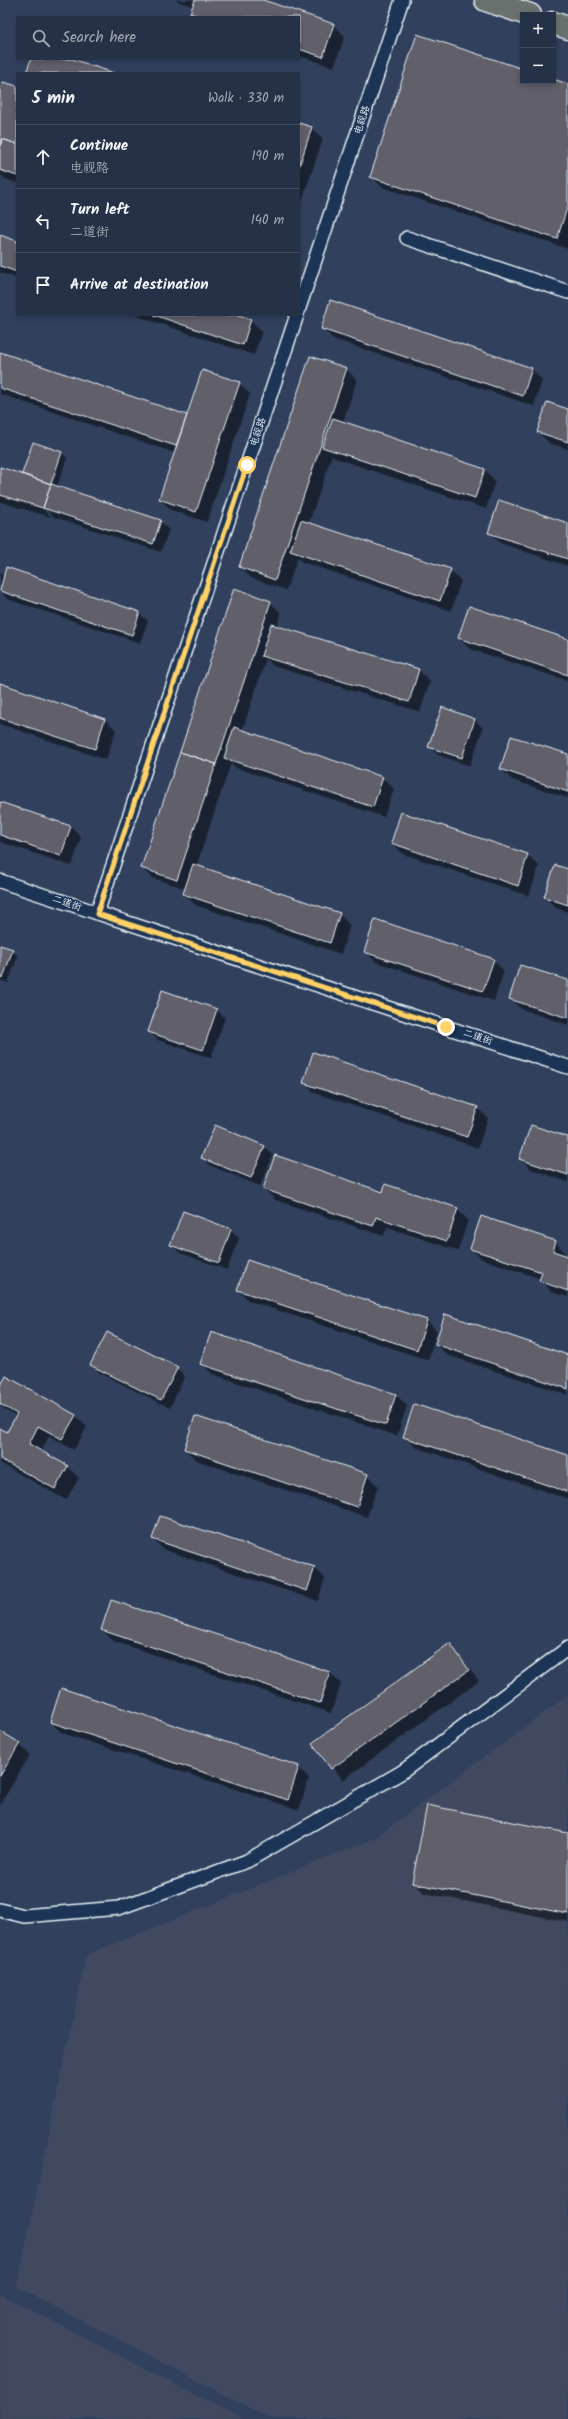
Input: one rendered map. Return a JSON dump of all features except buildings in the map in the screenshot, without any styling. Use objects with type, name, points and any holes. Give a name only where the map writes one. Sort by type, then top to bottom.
[{"type":"highway","points":[[486,0],[521,12]]},
{"type":"highway","points":[[556,24],[568,28]]},
{"type":"street","name":"电视路","points":[[300,305],[402,0]]},
{"type":"street","points":[[407,238],[568,292]]},
{"type":"street","name":"电视路","points":[[97,914],[297,316]]},
{"type":"street","name":"二道街","points":[[0,881],[97,914],[568,1066]]},
{"type":"street","points":[[0,1910],[24,1916],[119,1908],[246,1861],[402,1772],[568,1648]]},
{"type":"shaded area","points":[[568,1695],[568,2419],[271,2419],[17,2287],[86,1955],[375,1838]]},
{"type":"shaded area","points":[[0,2294],[7,2298],[243,2419],[0,2419]]},
{"type":"route","points":[[247,465],[97,914],[446,1027]]}]
